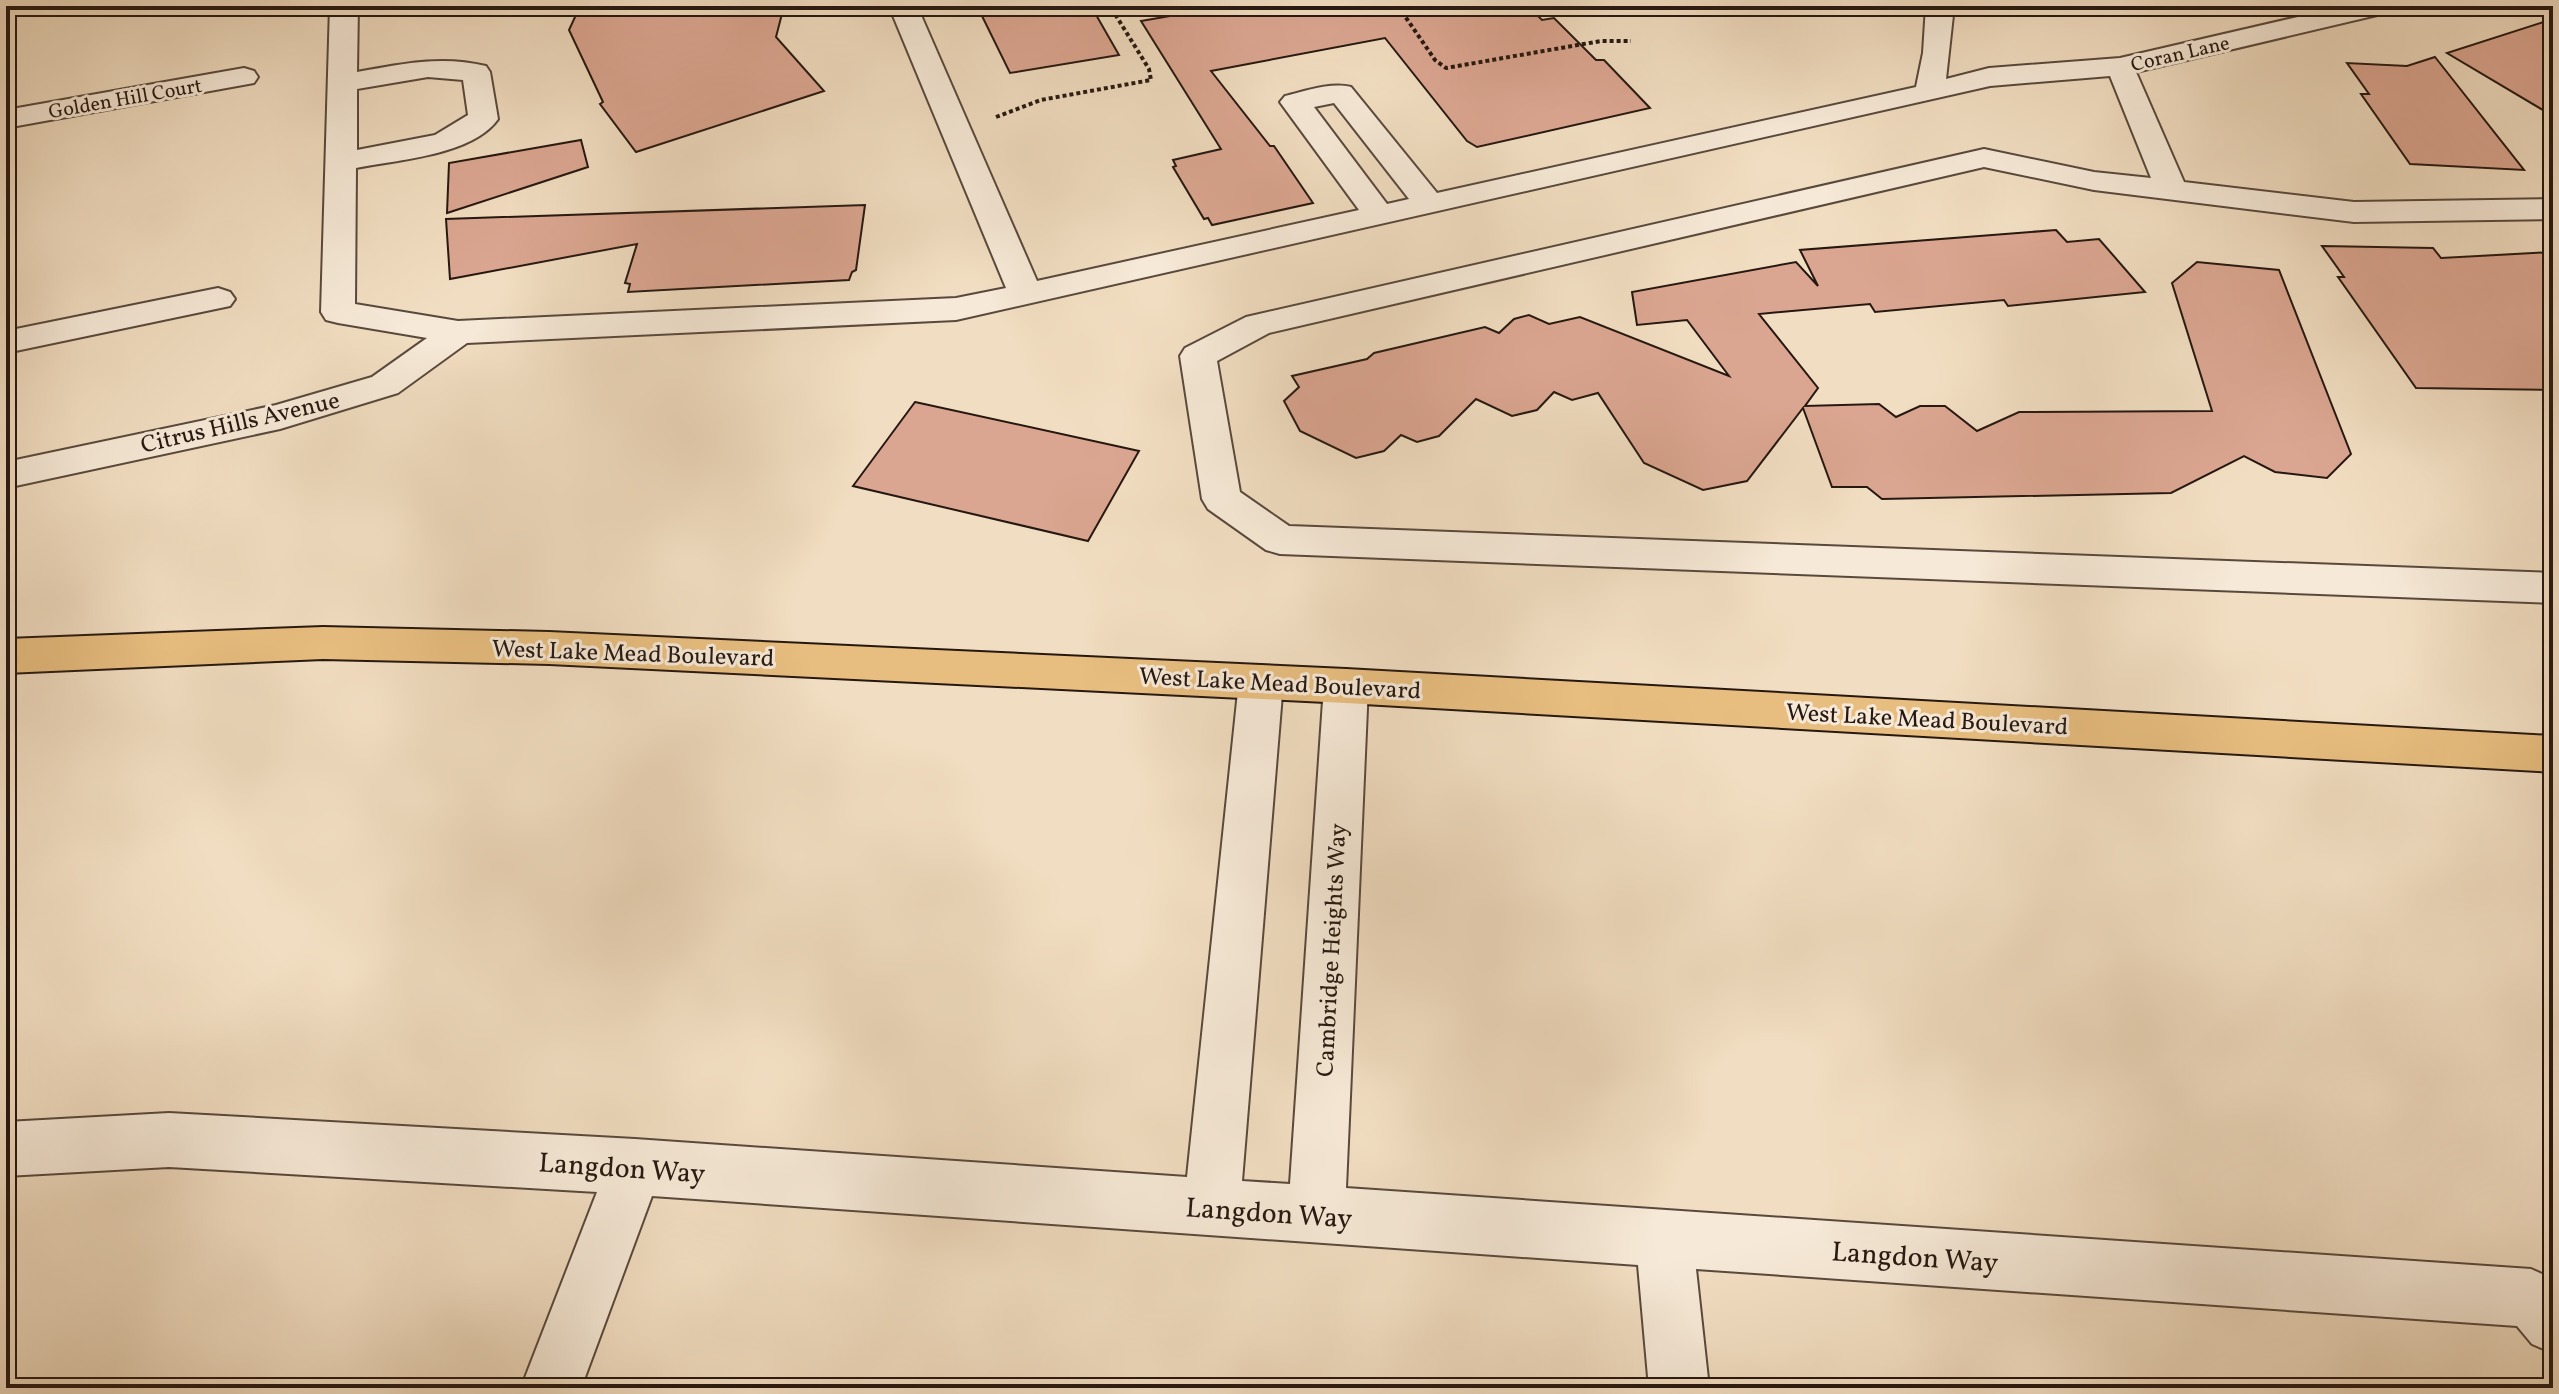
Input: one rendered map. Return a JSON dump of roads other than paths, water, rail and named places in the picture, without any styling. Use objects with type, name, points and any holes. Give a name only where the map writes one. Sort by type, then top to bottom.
[{"type":"main road","name":"West Lake Mead Boulevard","points":[[6,656],[323,643],[549,648],[1346,686],[2553,754]]},
{"type":"street","points":[[342,83],[428,68],[476,72],[483,119],[444,142],[341,162],[342,83],[344,6]]},
{"type":"street","points":[[903,6],[1026,294]]},
{"type":"street","points":[[1929,93],[1937,53],[1940,6]]},
{"type":"street","name":"Coran Lane","points":[[341,162],[338,312],[458,332],[956,309],[1929,93],[1989,77],[2120,67],[2380,6]]},
{"type":"street","points":[[2120,67],[2172,190]]},
{"type":"street","name":"Golden Hill Court","points":[[6,119],[244,77]]},
{"type":"street","points":[[1379,215],[1295,102],[1341,93],[1429,204]]},
{"type":"street","points":[[2553,209],[2354,212],[2094,181],[1984,158],[1258,325],[1198,356],[1222,499],[1280,540],[2553,588]]},
{"type":"street","points":[[6,342],[218,299]]},
{"type":"street","name":"Citrus Hills Avenue","points":[[6,475],[280,417],[385,385],[458,332]]},
{"type":"street","points":[[1212,1208],[1261,682]]},
{"type":"street","name":"Cambridge Heights Way","points":[[1316,1215],[1346,686]]},
{"type":"street","name":"Langdon Way","points":[[6,1149],[169,1140],[635,1167],[1664,1239],[2542,1310]]},
{"type":"street","points":[[551,1388],[635,1167]]},
{"type":"street","points":[[1664,1239],[1679,1388]]}]
